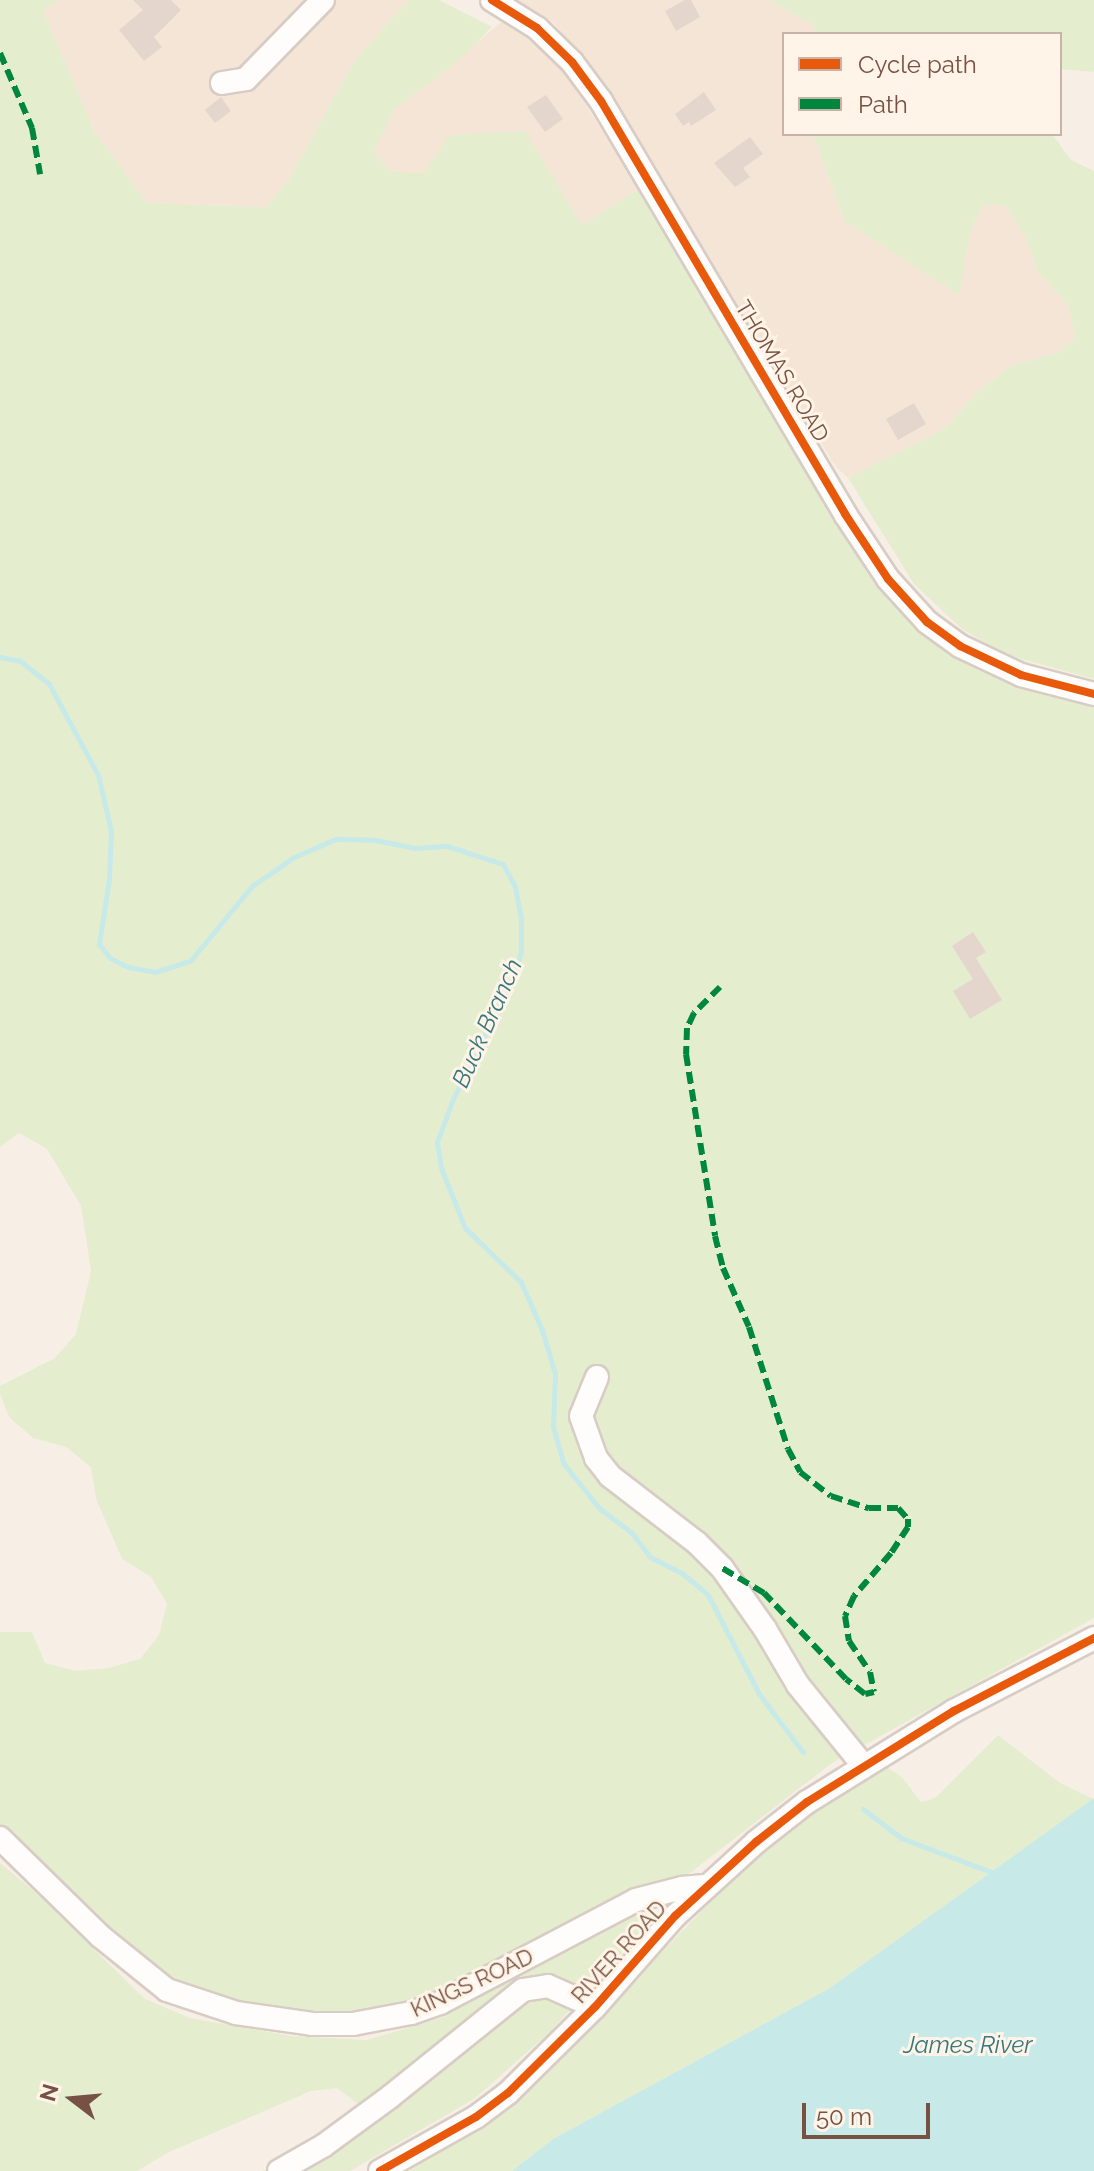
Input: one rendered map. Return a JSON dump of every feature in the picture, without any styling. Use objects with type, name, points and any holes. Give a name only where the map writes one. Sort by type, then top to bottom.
[{"type":"street","points":[[222,83],[246,79],[323,0]]},
{"type":"street","name":"THOMAS ROAD","points":[[492,0],[537,28],[572,62],[601,101],[845,514],[888,579],[927,622],[960,646],[1021,675],[1094,694]]},
{"type":"street","points":[[597,1377],[581,1416],[586,1437],[603,1468],[697,1543],[722,1568],[757,1617],[798,1685],[863,1765]]},
{"type":"street","name":"RIVER ROAD","points":[[380,2171],[476,2117],[508,2093],[595,2007],[707,1886],[766,1834],[863,1765],[954,1711],[1094,1638]]},
{"type":"street","name":"KINGS ROAD","points":[[0,1838],[100,1936],[167,1990],[236,2013],[312,2024],[353,2024],[411,2013],[440,2003],[636,1900],[707,1886]]},
{"type":"street","points":[[279,2171],[323,2146],[391,2096],[523,1990],[548,1986],[595,2007]]},
{"type":"shaded area","points":[[60,0],[409,0],[355,60],[289,179],[267,207],[147,203],[94,131],[43,10]]},
{"type":"shaded area","points":[[516,0],[768,0],[814,25],[815,32],[782,32],[782,136],[814,136],[844,221],[959,294],[971,230],[983,204],[1007,206],[1026,239],[1038,272],[1068,305],[1077,337],[1058,352],[1011,366],[978,392],[946,428],[848,478],[836,467],[662,188],[605,89],[554,23]]},
{"type":"shaded area","points":[[504,20],[532,37],[565,72],[639,189],[582,226],[424,173],[389,171],[373,151],[395,109]]},
{"type":"green space","points":[[0,0],[60,0],[43,10],[94,131],[147,203],[267,207],[289,179],[355,60],[409,0],[439,0],[492,27],[458,61],[395,109],[374,151],[389,171],[424,173],[449,135],[525,131],[582,225],[639,189],[835,520],[879,587],[919,631],[953,656],[1017,686],[1094,706],[1094,1618],[832,1763],[681,1880],[438,1995],[352,2016],[278,2012],[193,1993],[150,1970],[0,1827],[0,1632],[32,1632],[45,1663],[76,1671],[108,1668],[140,1659],[159,1635],[167,1604],[151,1577],[122,1559],[96,1499],[91,1467],[66,1447],[33,1438],[9,1417],[0,1394],[0,1386],[55,1358],[76,1334],[91,1271],[81,1206],[47,1149],[19,1133],[0,1147]]},
{"type":"green space","points":[[768,0],[1094,0],[1094,72],[1062,69],[1062,32],[815,32],[814,25]]},
{"type":"green space","points":[[814,136],[1053,136],[1071,160],[1094,171],[1094,679],[1003,654],[962,629],[914,584],[848,478],[946,428],[978,392],[1011,366],[1058,352],[1076,337],[1068,305],[1038,272],[1026,239],[1006,206],[983,204],[971,230],[959,295],[844,221]]},
{"type":"green space","points":[[998,1735],[1060,1783],[1093,1799],[830,1988],[553,2139],[512,2171],[409,2171],[478,2128],[552,2065],[755,1856],[825,1802],[886,1767],[901,1776],[921,1802],[935,1798]]},
{"type":"green space","points":[[0,1863],[35,1892],[145,1999],[190,2018],[292,2036],[367,2040],[443,2017],[640,1910],[653,1919],[549,2033],[474,2099],[350,2171],[262,2171],[281,2163],[362,2107],[337,2088],[311,2091],[169,2152],[137,2171],[0,2171]]},
{"type":"water","name":"James River","points":[[1094,1798],[1094,2171],[512,2171],[553,2139],[830,1988]]},
{"type":"building","points":[[133,0],[171,0],[181,10],[154,37],[162,47],[144,61],[119,30],[143,10]]},
{"type":"building","points":[[691,0],[700,17],[676,31],[665,11]]},
{"type":"building","points":[[704,92],[716,110],[691,126],[689,122],[683,126],[675,114]]},
{"type":"building","points":[[546,95],[563,119],[545,132],[527,107]]},
{"type":"building","points":[[221,97],[231,111],[215,123],[205,110]]},
{"type":"building","points":[[750,137],[763,154],[743,168],[750,177],[735,187],[714,163]]},
{"type":"building","points":[[914,403],[926,424],[898,440],[886,419]]},
{"type":"building","points":[[973,932],[986,952],[976,958],[1002,1000],[970,1019],[953,991],[973,979],[952,946]]},
{"type":"waterway","name":"Buck Branch","points":[[0,657],[20,661],[49,684],[98,775],[111,831],[109,879],[99,944],[110,958],[128,967],[155,972],[191,960],[252,886],[294,857],[336,839],[375,840],[415,848],[447,846],[503,864],[515,887],[521,918],[521,952],[510,985],[453,1099],[437,1142],[441,1168],[465,1228],[521,1282],[542,1330],[555,1374],[553,1427],[563,1463],[599,1508],[632,1533],[650,1557],[682,1573],[708,1595],[759,1694],[803,1752]]},
{"type":"waterway","name":"Buck Branch","points":[[863,1809],[901,1838],[991,1872],[995,1877]]},
{"type":"marked path","points":[[0,53],[32,128],[40,174]]},
{"type":"marked path","points":[[720,987],[694,1013],[687,1028],[686,1054],[715,1236],[723,1268],[749,1327],[788,1449],[800,1472],[831,1496],[869,1508],[898,1508],[908,1519],[908,1527],[891,1553],[854,1596],[845,1616],[849,1641],[870,1672],[874,1692],[865,1694],[846,1679],[764,1593],[722,1568]]},
{"type":"cycle path","points":[[492,0],[537,28],[572,62],[601,101],[845,514],[888,579],[927,622],[960,646],[1021,675],[1094,694]]},
{"type":"cycle path","points":[[380,2171],[476,2117],[508,2093],[595,2007],[675,1916],[756,1842],[807,1802],[954,1711],[1094,1638]]}]
